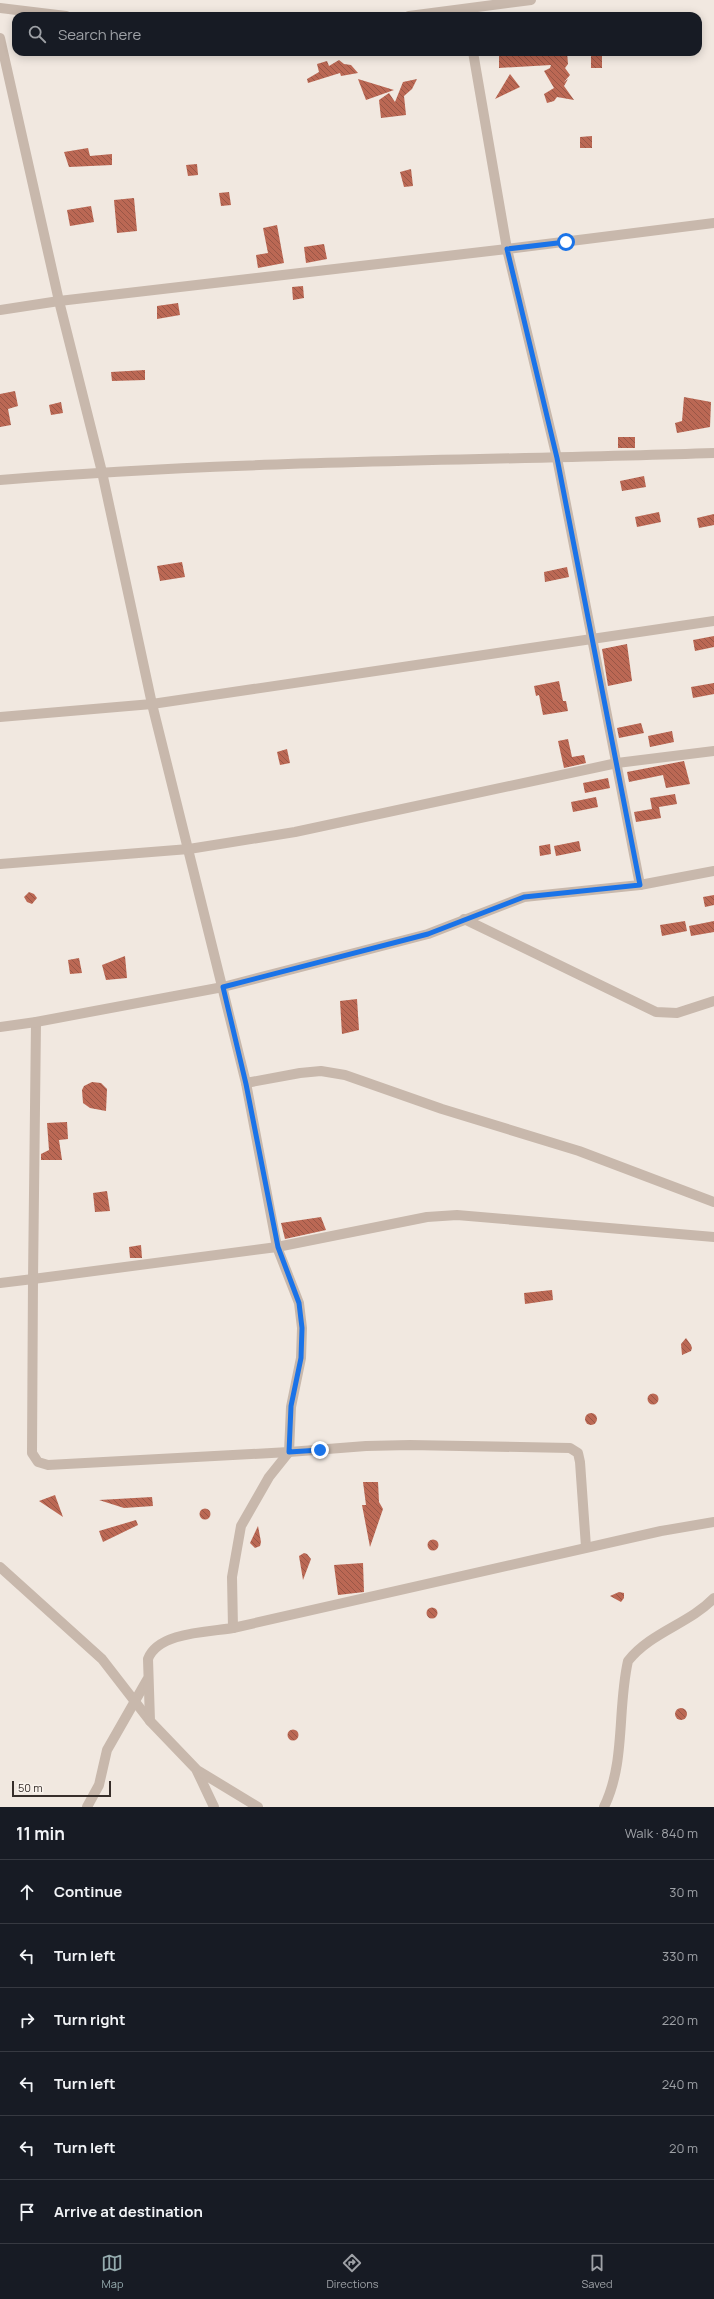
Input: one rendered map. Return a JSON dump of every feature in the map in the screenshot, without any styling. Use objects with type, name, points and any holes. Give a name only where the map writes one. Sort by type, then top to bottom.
[{"type":"street","points":[[441,12],[531,0]]},
{"type":"street","points":[[0,8],[33,12]]},
{"type":"street","points":[[0,38],[59,301],[102,472],[152,704],[246,1084],[278,1247],[299,1303],[302,1328],[301,1358],[291,1406],[289,1452],[270,1477],[241,1526],[232,1576],[233,1628]]},
{"type":"street","points":[[474,56],[507,249],[557,458],[640,885]]},
{"type":"street","points":[[0,310],[59,301],[507,249],[714,223]]},
{"type":"street","points":[[0,480],[102,472],[714,453]]},
{"type":"street","points":[[0,717],[152,704],[714,621]]},
{"type":"street","points":[[0,864],[189,849],[295,832],[617,763],[714,751]]},
{"type":"street","points":[[0,1027],[36,1022],[223,987],[428,934],[524,897],[640,885],[714,871]]},
{"type":"street","points":[[464,919],[656,1012],[665,1014],[677,1013],[714,1001]]},
{"type":"street","points":[[36,1022],[32,1454],[38,1462],[48,1465],[289,1452],[366,1446],[410,1445],[570,1448],[578,1454],[580,1462],[586,1547]]},
{"type":"street","points":[[246,1084],[300,1073],[321,1071],[345,1075],[442,1109],[580,1151],[714,1202]]},
{"type":"street","points":[[0,1283],[278,1247],[426,1217],[457,1216],[714,1237]]},
{"type":"street","points":[[150,1721],[147,1680],[150,1654],[165,1641],[176,1637],[233,1628],[586,1547],[661,1531],[714,1522]]},
{"type":"street","points":[[0,1567],[102,1658],[150,1721],[197,1770],[258,1807]]},
{"type":"street","points":[[604,1807],[611,1792],[616,1773],[628,1660],[650,1639],[714,1598]]},
{"type":"street","points":[[87,1807],[99,1785],[107,1750],[134,1700],[147,1680]]},
{"type":"street","points":[[197,1770],[214,1807]]},
{"type":"building","points":[[499,56],[567,56],[568,64],[565,68],[570,75],[564,82],[568,79],[564,86],[574,100],[557,97],[554,101],[547,103],[544,94],[554,88],[544,71],[550,68],[551,65],[499,68]]},
{"type":"building","points":[[591,56],[602,56],[602,68],[591,68]]},
{"type":"building","points":[[339,60],[344,64],[351,65],[358,73],[341,76],[340,73],[308,83],[307,79],[319,72],[317,64],[327,61],[329,66]]},
{"type":"building","points":[[510,74],[520,87],[495,99]]},
{"type":"building","points":[[358,79],[394,90],[366,100]]},
{"type":"building","points":[[417,79],[412,89],[404,96],[406,115],[381,118],[379,100],[389,93],[395,102],[403,82]]},
{"type":"building","points":[[592,136],[592,148],[580,148],[580,137]]},
{"type":"building","points":[[88,148],[90,156],[112,154],[112,165],[69,167],[64,152]]},
{"type":"building","points":[[197,164],[198,175],[188,176],[186,165]]},
{"type":"building","points":[[411,169],[413,186],[404,187],[400,172]]},
{"type":"building","points":[[229,192],[231,205],[221,206],[219,193]]},
{"type":"building","points":[[134,198],[137,231],[117,233],[114,200]]},
{"type":"building","points":[[91,206],[94,222],[70,226],[67,210]]},
{"type":"building","points":[[277,225],[284,263],[258,268],[256,255],[268,253],[263,228]]},
{"type":"building","points":[[324,244],[327,259],[306,263],[304,247]]},
{"type":"building","points":[[303,286],[304,298],[293,300],[292,287]]},
{"type":"building","points":[[178,303],[180,315],[157,319],[157,306]]},
{"type":"building","points":[[145,370],[145,380],[112,381],[111,372]]},
{"type":"building","points":[[15,391],[18,406],[8,409],[11,425],[0,427],[0,394]]},
{"type":"building","points":[[684,397],[711,402],[710,427],[677,433],[675,423],[682,421]]},
{"type":"building","points":[[61,402],[63,413],[51,415],[49,405]]},
{"type":"building","points":[[618,437],[635,437],[635,448],[618,448]]},
{"type":"building","points":[[644,476],[646,487],[622,491],[620,481]]},
{"type":"building","points":[[659,512],[661,522],[637,527],[635,517]]},
{"type":"building","points":[[714,514],[714,525],[699,528],[697,518]]},
{"type":"building","points":[[182,562],[185,577],[160,581],[157,566]]},
{"type":"building","points":[[567,567],[569,577],[545,582],[544,572]]},
{"type":"building","points":[[714,636],[714,647],[695,651],[693,640]]},
{"type":"building","points":[[627,644],[632,681],[608,686],[602,649]]},
{"type":"building","points":[[559,681],[563,701],[566,701],[568,711],[543,715],[539,695],[536,696],[534,686]]},
{"type":"building","points":[[714,683],[714,694],[693,698],[691,687]]},
{"type":"building","points":[[641,723],[644,733],[619,738],[617,728]]},
{"type":"building","points":[[672,731],[674,742],[650,747],[648,736]]},
{"type":"building","points":[[568,739],[572,757],[584,755],[586,763],[564,768],[558,741]]},
{"type":"building","points":[[287,749],[290,763],[280,765],[277,752]]},
{"type":"building","points":[[684,761],[690,784],[666,788],[663,775],[629,782],[627,772]]},
{"type":"building","points":[[608,778],[610,788],[585,793],[583,783]]},
{"type":"building","points":[[675,794],[677,804],[659,807],[661,818],[636,822],[634,812],[652,809],[650,798]]},
{"type":"building","points":[[596,797],[598,807],[573,812],[571,802]]},
{"type":"building","points":[[579,841],[581,851],[556,856],[554,846]]},
{"type":"building","points":[[550,844],[551,854],[540,856],[539,846]]},
{"type":"building","points":[[29,892],[34,894],[37,898],[32,904],[27,902],[24,897]]},
{"type":"building","points":[[714,895],[714,905],[705,907],[703,897]]},
{"type":"building","points":[[685,921],[687,931],[662,936],[660,925]]},
{"type":"building","points":[[714,921],[714,932],[691,936],[689,926]]},
{"type":"building","points":[[125,956],[127,978],[106,980],[102,965]]},
{"type":"building","points":[[79,958],[82,973],[70,974],[68,960]]},
{"type":"building","points":[[357,999],[359,1030],[342,1034],[340,1001]]},
{"type":"building","points":[[92,1082],[101,1083],[107,1089],[106,1111],[90,1108],[83,1103],[82,1090],[84,1086]]},
{"type":"building","points":[[67,1122],[68,1139],[59,1140],[62,1160],[41,1160],[41,1154],[49,1150],[47,1123]]},
{"type":"building","points":[[107,1191],[110,1211],[95,1212],[93,1193]]},
{"type":"building","points":[[321,1217],[326,1230],[285,1239],[281,1223]]},
{"type":"building","points":[[141,1245],[142,1258],[130,1258],[129,1247]]},
{"type":"building","points":[[552,1290],[553,1300],[525,1304],[524,1293]]},
{"type":"building","points":[[686,1338],[692,1348],[691,1351],[682,1355],[681,1344]]},
{"type":"building","points":[[651,1394],[655,1394],[657,1395],[657,1403],[651,1404],[648,1401],[648,1397]]},
{"type":"building","points":[[589,1413],[593,1413],[597,1419],[593,1425],[589,1425],[585,1421],[585,1417]]},
{"type":"building","points":[[363,1482],[378,1482],[379,1502],[383,1509],[370,1547],[362,1505],[366,1505]]},
{"type":"building","points":[[55,1495],[63,1517],[39,1501]]},
{"type":"building","points":[[152,1497],[153,1506],[124,1508],[99,1500]]},
{"type":"building","points":[[205,1508],[209,1510],[211,1514],[209,1518],[205,1520],[201,1518],[199,1514],[201,1510]]},
{"type":"building","points":[[136,1520],[138,1525],[103,1542],[99,1531]]},
{"type":"building","points":[[258,1526],[261,1542],[260,1546],[255,1548],[250,1543]]},
{"type":"building","points":[[431,1540],[435,1540],[437,1541],[437,1549],[431,1550],[428,1547],[428,1543]]},
{"type":"building","points":[[304,1553],[311,1559],[303,1580],[299,1556]]},
{"type":"building","points":[[363,1563],[364,1592],[338,1595],[334,1565]]},
{"type":"building","points":[[619,1592],[624,1593],[624,1598],[621,1602],[610,1596]]},
{"type":"building","points":[[430,1608],[434,1608],[436,1609],[436,1617],[430,1618],[427,1615],[427,1611]]},
{"type":"building","points":[[681,1708],[685,1710],[687,1714],[685,1718],[681,1720],[677,1718],[675,1714],[677,1710]]},
{"type":"building","points":[[293,1729],[297,1731],[299,1735],[297,1739],[293,1741],[289,1739],[287,1735],[289,1731]]},
{"type":"route","points":[[320,1450],[289,1452],[291,1406],[301,1358],[302,1328],[299,1303],[278,1247],[246,1084],[223,987],[428,934],[503,903],[524,897],[640,885],[557,458],[507,249],[566,242]]}]
